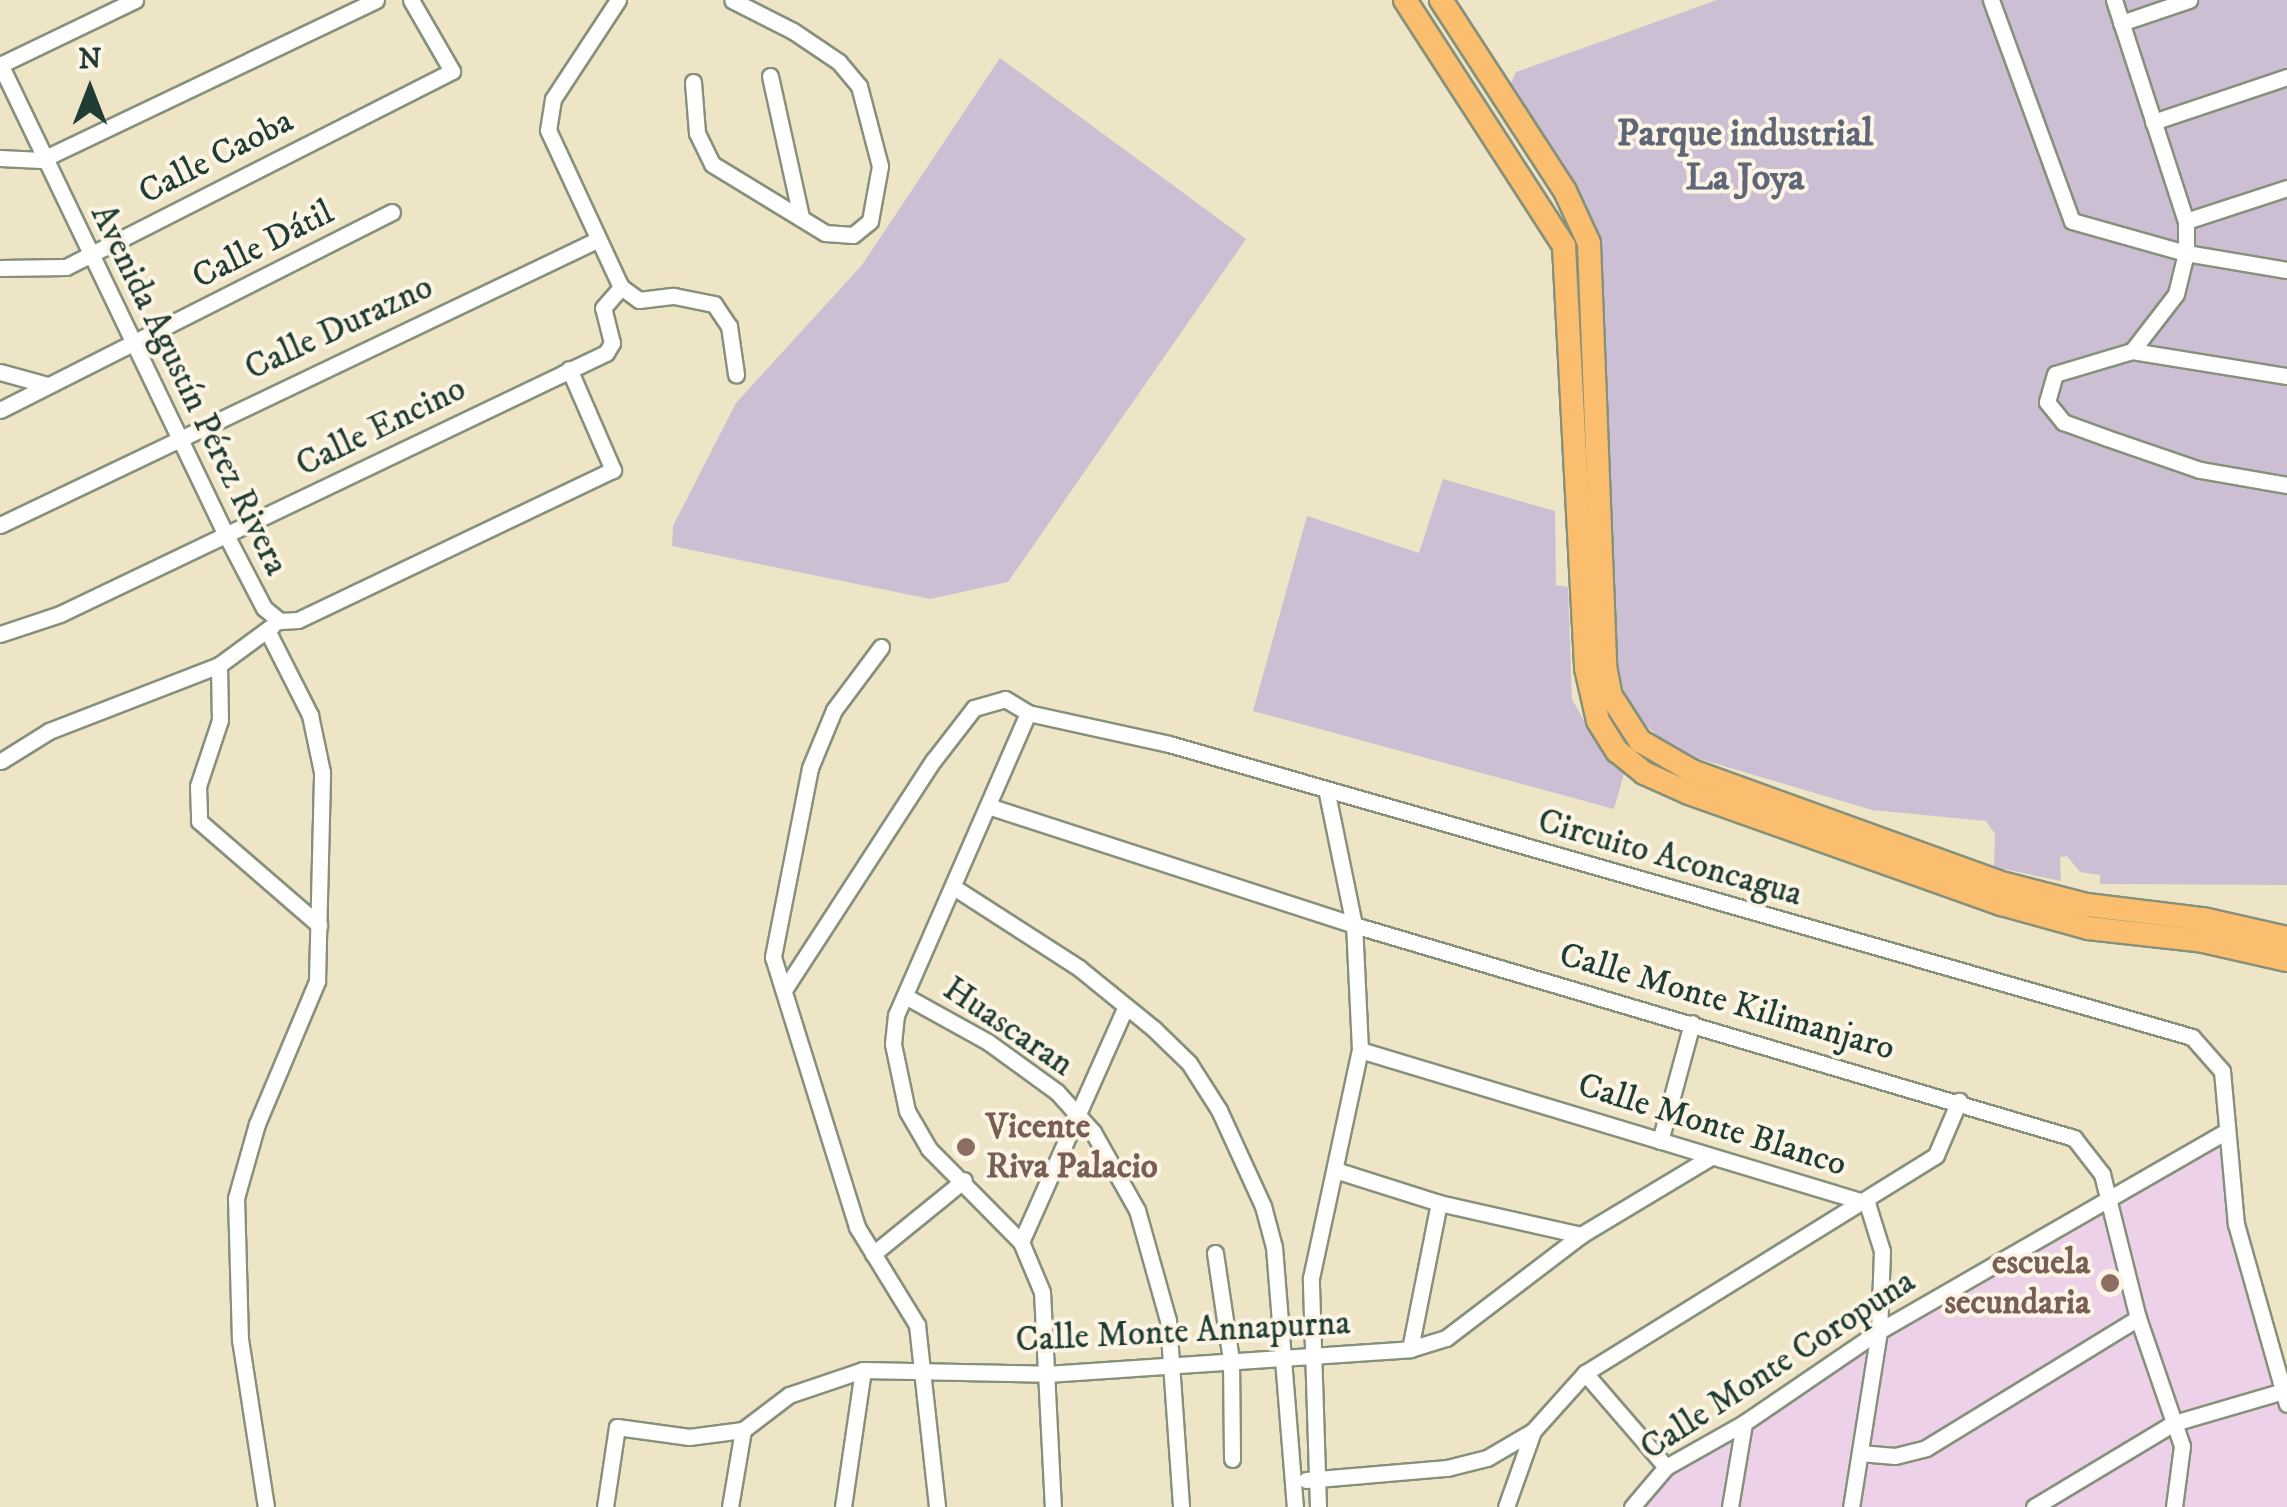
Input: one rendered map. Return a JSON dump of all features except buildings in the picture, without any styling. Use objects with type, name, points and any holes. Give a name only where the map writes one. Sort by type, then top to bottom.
[{"type":"main road","points":[[1405,0],[1564,246],[1586,668],[1598,720],[1617,751],[1644,773],[1689,793],[2001,904],[2102,931],[2203,941],[2287,960]]},
{"type":"main road","points":[[1441,0],[1564,191],[1589,243],[1605,666],[1611,696],[1640,740],[1692,771],[2004,884],[2086,905],[2202,918],[2287,938]]},
{"type":"street","points":[[0,65],[135,0]]},
{"type":"street","points":[[0,158],[41,160],[376,0]]},
{"type":"street","name":"Calle Caoba","points":[[0,268],[66,267],[452,71],[412,0]]},
{"type":"street","points":[[618,0],[548,112],[548,130],[621,287],[639,300],[674,296],[714,304],[729,326],[736,374]]},
{"type":"street","points":[[693,82],[696,133],[712,164],[825,233],[853,235],[870,221],[880,166],[874,126],[859,86],[839,62],[732,0]]},
{"type":"street","points":[[1991,0],[2072,221],[2186,252],[2287,270]]},
{"type":"street","points":[[2114,0],[2186,222],[2186,252],[2176,294],[2132,351]]},
{"type":"street","points":[[2121,23],[2190,0]]},
{"type":"street","name":"Avenida Agustín Pérez Rivera","points":[[0,65],[41,160],[274,625],[310,715],[322,772],[317,981],[257,1124],[236,1198],[240,1340],[266,1507]]},
{"type":"street","points":[[770,76],[801,217]]},
{"type":"street","points":[[2153,122],[2287,77]]},
{"type":"street","points":[[2186,222],[2287,188]]},
{"type":"street","name":"Calle Dátil","points":[[0,410],[47,384],[134,346],[392,212]]},
{"type":"street","name":"Calle Durazno","points":[[0,525],[597,240]]},
{"type":"street","name":"Calle Encino","points":[[0,634],[60,614],[612,349],[603,308],[621,287]]},
{"type":"street","points":[[2287,376],[2132,351],[2055,374],[2046,390],[2052,414],[2200,470],[2287,485]]},
{"type":"street","name":"Avenida Agustín Pérez Rivera","points":[[274,625],[298,620],[613,470],[569,369]]},
{"type":"street","points":[[0,372],[47,384]]},
{"type":"street","points":[[1,761],[49,731],[219,664],[274,625]]},
{"type":"street","points":[[881,647],[834,710],[810,768],[776,921],[773,957],[786,988],[806,1076],[857,1227],[907,1299],[925,1367],[937,1507]]},
{"type":"street","points":[[219,664],[220,720],[198,786],[199,820],[319,925]]},
{"type":"street","name":"Circuito Aconcagua","points":[[786,988],[933,760],[974,708],[1006,699],[1028,713],[1098,725],[2192,1037],[2222,1072],[2224,1132],[2236,1224],[2286,1395]]},
{"type":"street","points":[[1028,713],[905,996],[893,1044],[907,1111],[930,1149],[1022,1242],[1042,1292],[1052,1507]]},
{"type":"street","points":[[1318,1507],[1309,1356],[1311,1278],[1360,1050],[1354,925],[1328,793]]},
{"type":"street","name":"Calle Monte Kilimanjaro","points":[[988,806],[1354,925],[2074,1138],[2095,1159],[2108,1194],[2138,1318],[2174,1423],[2184,1474],[2174,1507]]},
{"type":"street","points":[[954,888],[1126,1006],[1189,1063],[1239,1152],[1274,1246],[1288,1356],[1295,1507]]},
{"type":"street","name":"Huascaran","points":[[905,996],[988,1042],[1078,1112],[1152,1247],[1172,1366],[1180,1507]]},
{"type":"street","points":[[1022,1242],[1126,1006]]},
{"type":"street","points":[[1660,1141],[1692,1023]]},
{"type":"street","name":"Calle Monte Blanco","points":[[1360,1050],[1868,1203],[1882,1251],[1879,1331],[1851,1507]]},
{"type":"street","points":[[1292,1481],[1447,1468],[1488,1458],[1533,1431],[1585,1374],[1868,1203],[1936,1156],[1959,1101]]},
{"type":"street","name":"Calle Monte Coropuna","points":[[1632,1507],[1666,1467],[1744,1423],[1879,1331],[2108,1194],[2224,1132]]},
{"type":"street","name":"Calle Monte Annapurna","points":[[605,1507],[616,1427],[688,1437],[742,1430],[789,1395],[863,1370],[925,1367],[1047,1374],[1410,1350],[1465,1327],[1580,1235],[1712,1157]]},
{"type":"street","points":[[1335,1170],[1439,1203],[1580,1235]]},
{"type":"street","points":[[873,1254],[964,1180]]},
{"type":"street","points":[[1410,1350],[1439,1203]]},
{"type":"street","points":[[1215,1253],[1231,1360],[1232,1459]]},
{"type":"street","points":[[1860,1453],[1894,1456],[1926,1448],[2138,1318]]},
{"type":"street","points":[[843,1507],[863,1370]]},
{"type":"street","points":[[1585,1374],[1666,1467]]},
{"type":"street","points":[[2034,1507],[2174,1423],[2286,1395]]},
{"type":"street","points":[[1730,1507],[1744,1423]]},
{"type":"street","points":[[730,1507],[742,1430]]},
{"type":"street","points":[[1506,1507],[1533,1431]]},
{"type":"shaded area","points":[[1717,0],[2287,0],[2287,885],[2100,884],[2100,875],[2080,872],[2067,856],[2060,857],[2061,881],[1994,867],[1995,834],[1986,821],[1872,810],[1690,756],[1668,746],[1630,710],[1618,670],[1600,251],[1508,89],[1516,72]]},
{"type":"shaded area","points":[[1000,58],[1246,239],[1008,582],[930,599],[672,546],[673,526],[736,403],[862,265]]},
{"type":"shaded area","points":[[1443,479],[1555,511],[1556,585],[1568,587],[1572,699],[1598,746],[1625,770],[1614,809],[1253,711],[1307,516],[1419,553]]},
{"type":"shaded area","name":"escuela secundaria","points":[[2225,1132],[2287,1385],[2287,1507],[1632,1507],[1642,1492],[1879,1331]]},
{"type":"place","name":"Vicente Riva Palacio","points":[[966,1147]]},
{"type":"place","name":"escuela secundaria","points":[[2110,1283]]},
{"type":"district","name":"Parque industrial La Joya","points":[[1745,157]]}]
